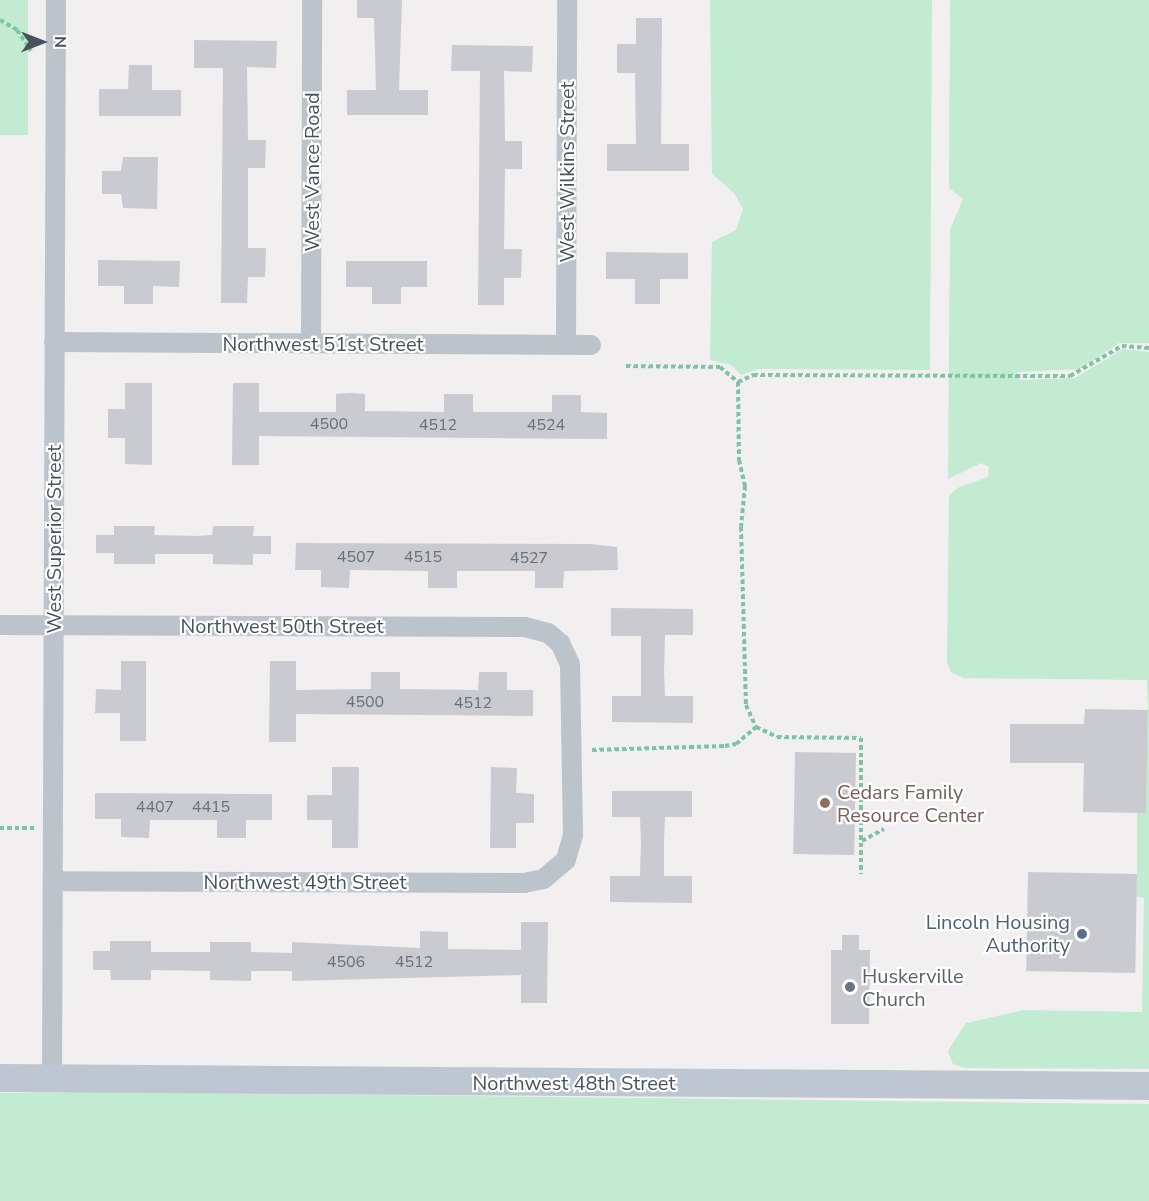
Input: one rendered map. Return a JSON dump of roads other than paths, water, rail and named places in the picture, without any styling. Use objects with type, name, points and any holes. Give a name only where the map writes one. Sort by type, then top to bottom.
[{"type":"main road","name":"Northwest 48th Street","points":[[0,1078],[1149,1086]]},
{"type":"street","name":"West Superior Street","points":[[52,1079],[56,0]]},
{"type":"street","name":"West Vance Road","points":[[311,343],[312,0]]},
{"type":"street","name":"West Wilkins Street","points":[[566,345],[567,0]]},
{"type":"street","name":"Northwest 51st Street","points":[[54,342],[591,345]]},
{"type":"street","name":"Northwest 50th Street","points":[[0,625],[525,627],[548,633],[560,643],[570,664],[573,687],[573,835],[568,854],[554,873]]},
{"type":"street","name":"Northwest 49th Street","points":[[53,881],[524,883],[554,873]]},
{"type":"place","name":"Cedars Family Resource Center","points":[[825,803]]},
{"type":"place","name":"Lincoln Housing Authority","points":[[1082,934]]},
{"type":"place","name":"Huskerville Church","points":[[850,987]]}]
